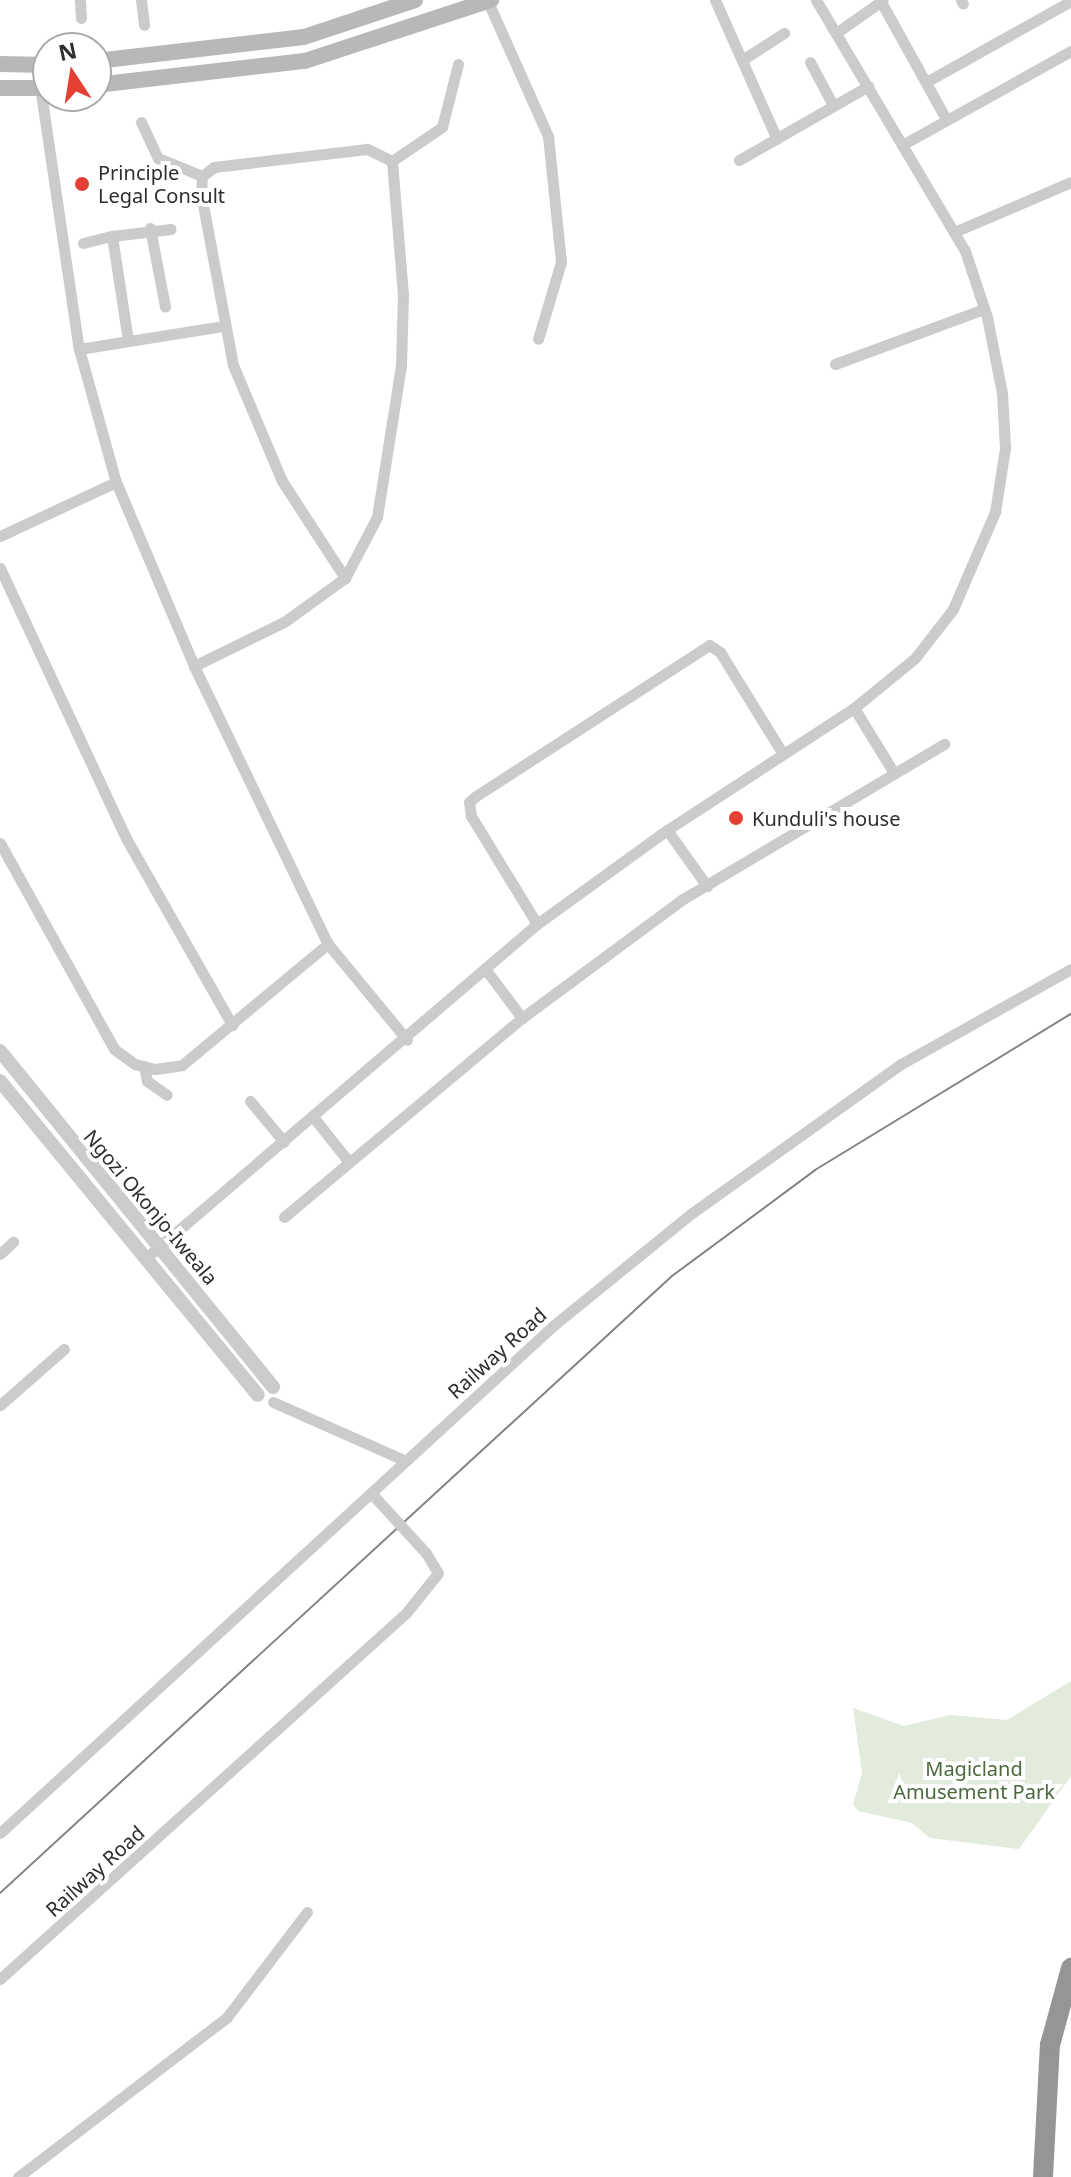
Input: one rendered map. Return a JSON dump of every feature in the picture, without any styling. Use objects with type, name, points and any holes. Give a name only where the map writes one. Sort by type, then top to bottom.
[{"type":"highway","points":[[1043,2177],[1050,2045],[1071,1968]]},
{"type":"main road","points":[[112,59],[304,37],[415,0]]},
{"type":"main road","points":[[112,83],[305,61],[457,6],[490,1]]},
{"type":"main road","points":[[0,64],[32,65]]},
{"type":"main road","points":[[0,88],[32,88]]},
{"type":"street","points":[[80,0],[81,18]]},
{"type":"street","points":[[141,0],[144,25]]},
{"type":"street","points":[[715,0],[777,139]]},
{"type":"street","points":[[147,1257],[407,1040],[537,924],[667,830],[854,708],[915,658],[953,609],[995,512],[1005,448],[1002,393],[984,309],[954,232],[816,0]]},
{"type":"street","points":[[836,33],[881,0],[946,119]]},
{"type":"street","points":[[490,1],[548,136],[561,262],[538,339]]},
{"type":"street","points":[[926,82],[1070,4]]},
{"type":"street","points":[[742,60],[784,33]]},
{"type":"street","points":[[902,145],[1071,51]]},
{"type":"street","points":[[810,62],[833,105]]},
{"type":"street","points":[[392,161],[442,127],[458,64]]},
{"type":"street","points":[[739,160],[868,86]]},
{"type":"street","points":[[46,112],[79,349],[116,482],[194,666],[328,944],[407,1040]]},
{"type":"street","points":[[141,122],[158,158],[202,176]]},
{"type":"street","points":[[202,176],[214,167],[367,149],[392,161]]},
{"type":"street","points":[[194,666],[284,622],[345,578],[377,517],[399,388],[403,295],[392,161]]},
{"type":"street","points":[[202,176],[222,326],[255,424],[282,481],[345,578]]},
{"type":"street","points":[[954,232],[1071,182]]},
{"type":"street","points":[[150,228],[165,307]]},
{"type":"street","points":[[83,243],[150,228],[171,229]]},
{"type":"street","points":[[112,236],[128,341]]},
{"type":"street","points":[[835,364],[984,309]]},
{"type":"street","points":[[79,349],[222,326]]},
{"type":"street","points":[[0,536],[116,482]]},
{"type":"street","points":[[0,568],[127,840],[232,1025]]},
{"type":"street","points":[[537,924],[471,816],[469,802],[476,796],[709,645],[720,652],[783,754]]},
{"type":"street","points":[[854,708],[894,773]]},
{"type":"street","points":[[284,1217],[522,1018],[707,886],[944,744]]},
{"type":"street","points":[[667,830],[707,886]]},
{"type":"street","points":[[0,843],[114,1049],[144,1066],[182,1065],[328,944]]},
{"type":"street","name":"Railway Road","points":[[0,1833],[554,1325],[692,1213],[901,1064],[1071,969]]},
{"type":"street","points":[[486,970],[522,1018]]},
{"type":"street","name":"Ngozi Okonjo-Iweala","points":[[0,1051],[159,1246],[273,1394]]},
{"type":"street","points":[[144,1066],[147,1081],[167,1095]]},
{"type":"street","name":"Ngozi Okonjo-Iweala","points":[[0,1081],[258,1395]]},
{"type":"street","points":[[250,1101],[284,1142]]},
{"type":"street","points":[[314,1118],[349,1162]]},
{"type":"street","points":[[0,1254],[13,1242]]},
{"type":"street","points":[[0,1405],[64,1349]]},
{"type":"street","points":[[258,1395],[273,1394],[406,1461]]},
{"type":"street","name":"Railway Road","points":[[0,1979],[406,1613],[438,1573],[426,1553],[371,1493]]},
{"type":"street","points":[[18,2177],[227,2017],[307,1912]]},
{"type":"green space","name":"Magicland Amusement Park","points":[[1071,1681],[1071,1776],[1019,1849],[930,1838],[912,1823],[858,1811],[853,1804],[862,1773],[853,1708],[904,1726],[950,1715],[1007,1720]]},
{"type":"tram line","points":[[0,1893],[672,1276],[815,1170],[1071,1014]]},
{"type":"place","name":"Principle Legal Consult","points":[[82,184]]},
{"type":"place","name":"Kunduli's house","points":[[736,818]]}]
